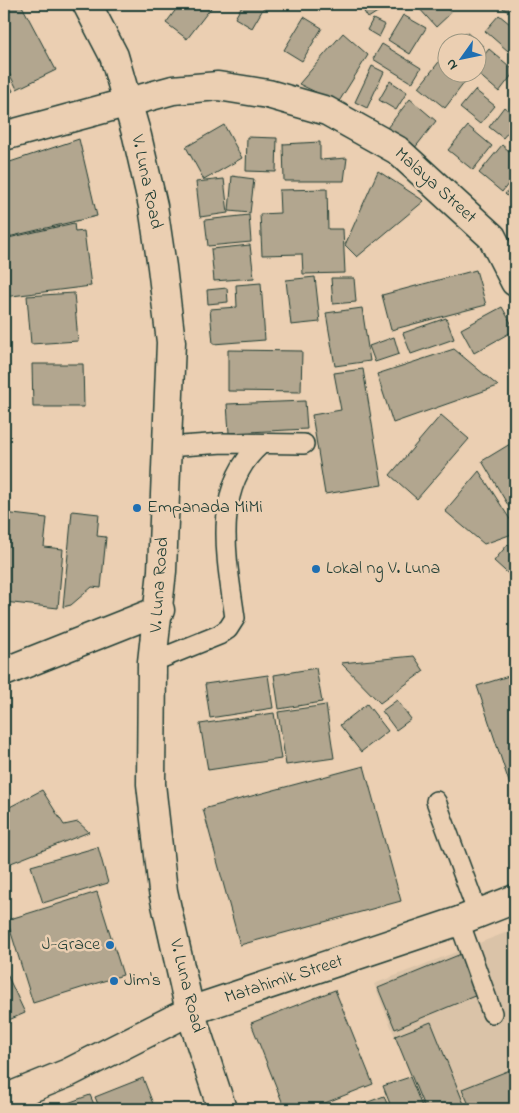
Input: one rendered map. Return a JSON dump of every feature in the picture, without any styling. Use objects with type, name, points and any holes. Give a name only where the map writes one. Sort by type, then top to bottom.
[{"type":"street","name":"V. Luna Road","points":[[87,4],[114,56],[127,101],[154,206],[164,276],[171,342],[160,610],[152,662],[151,784],[163,891],[190,1011],[222,1109]]},
{"type":"street","name":"Malaya Street","points":[[4,136],[173,90],[218,86],[268,94],[327,110],[397,150],[492,237],[515,282]]},
{"type":"street","points":[[4,672],[160,610]]},
{"type":"street","name":"Matahimik Street","points":[[4,1099],[68,1073],[190,1011],[468,918],[515,899]]},
{"type":"lane","points":[[167,448],[223,443],[260,445],[304,444]]},
{"type":"lane","points":[[152,662],[219,635],[228,628],[235,618],[226,556],[227,508],[232,488],[240,472],[250,453],[260,445]]},
{"type":"lane","points":[[436,801],[492,1013]]},
{"type":"shaded area","points":[[515,929],[515,1109],[424,1109],[374,984]]},
{"type":"building","points":[[4,4],[21,4],[56,70],[17,89],[4,63]]},
{"type":"building","points":[[180,4],[214,4],[187,39],[166,23]]},
{"type":"building","points":[[243,4],[266,4],[252,28],[235,18]]},
{"type":"building","points":[[373,4],[390,4],[368,18],[363,10]]},
{"type":"building","points":[[422,4],[443,4],[451,13],[436,27],[418,7]]},
{"type":"building","points":[[498,4],[515,4],[508,12]]},
{"type":"building","points":[[403,15],[426,28],[410,54],[388,40]]},
{"type":"building","points":[[499,15],[515,28],[515,42],[508,51],[485,31]]},
{"type":"building","points":[[304,17],[322,28],[302,61],[284,50]]},
{"type":"building","points":[[373,19],[385,25],[379,37],[367,30]]},
{"type":"building","points":[[343,33],[368,55],[338,103],[299,84]]},
{"type":"building","points":[[382,44],[421,68],[412,83],[373,59]]},
{"type":"building","points":[[489,49],[515,71],[499,92],[486,81],[486,53]]},
{"type":"building","points":[[372,66],[384,72],[367,108],[355,102]]},
{"type":"building","points":[[436,66],[436,82],[465,82],[445,108],[419,87]]},
{"type":"building","points":[[4,73],[13,91],[4,96]]},
{"type":"building","points":[[390,81],[407,92],[396,110],[379,100]]},
{"type":"building","points":[[475,90],[495,106],[480,124],[460,108]]},
{"type":"building","points":[[410,99],[436,121],[414,149],[387,128]]},
{"type":"building","points":[[504,107],[515,116],[515,124],[503,138],[489,127]]},
{"type":"building","points":[[224,125],[242,158],[204,180],[186,147]]},
{"type":"building","points":[[468,126],[492,146],[473,170],[448,150]]},
{"type":"building","points":[[247,137],[277,138],[276,172],[246,171]]},
{"type":"building","points":[[79,139],[97,216],[4,238],[4,164]]},
{"type":"building","points":[[320,142],[320,160],[347,158],[344,181],[284,181],[283,144]]},
{"type":"building","points":[[502,145],[515,156],[515,175],[502,192],[479,173]]},
{"type":"building","points":[[378,171],[424,201],[357,257],[345,245]]},
{"type":"building","points":[[232,176],[254,179],[250,213],[229,211]]},
{"type":"building","points":[[224,179],[228,213],[200,217],[196,182]]},
{"type":"building","points":[[515,182],[515,203],[505,194]]},
{"type":"building","points":[[327,189],[328,229],[343,229],[345,273],[303,274],[302,254],[262,255],[260,214],[280,213],[279,190]]},
{"type":"building","points":[[249,215],[251,242],[208,246],[205,220]]},
{"type":"building","points":[[74,223],[75,232],[84,231],[91,286],[4,297],[4,239]]},
{"type":"building","points":[[250,245],[254,278],[214,281],[211,249]]},
{"type":"building","points":[[476,270],[486,305],[391,330],[382,295]]},
{"type":"building","points":[[315,277],[320,322],[291,325],[286,280]]},
{"type":"building","points":[[331,278],[354,278],[356,302],[333,304]]},
{"type":"building","points":[[261,283],[265,340],[213,344],[210,309],[237,307],[236,285]]},
{"type":"building","points":[[227,288],[228,302],[208,304],[207,290]]},
{"type":"building","points":[[74,293],[78,341],[31,344],[27,296]]},
{"type":"building","points":[[502,307],[515,330],[474,353],[461,329]]},
{"type":"building","points":[[362,308],[370,361],[335,366],[326,313]]},
{"type":"building","points":[[446,318],[454,339],[411,354],[403,333]]},
{"type":"building","points":[[394,337],[399,354],[375,362],[369,346]]},
{"type":"building","points":[[454,349],[498,386],[393,423],[377,374]]},
{"type":"building","points":[[228,350],[302,351],[301,392],[228,391]]},
{"type":"building","points":[[32,364],[83,364],[84,407],[33,407]]},
{"type":"building","points":[[363,369],[382,485],[325,494],[312,415],[341,410],[334,373]]},
{"type":"building","points":[[305,401],[307,429],[229,433],[227,404]]},
{"type":"building","points":[[441,415],[469,439],[417,499],[390,475]]},
{"type":"building","points":[[515,441],[515,517],[482,461]]},
{"type":"building","points":[[479,471],[515,527],[515,533],[484,544],[445,511]]},
{"type":"building","points":[[72,511],[99,514],[97,536],[106,537],[101,588],[92,587],[71,605],[63,607]]},
{"type":"building","points":[[4,513],[47,518],[44,547],[63,549],[58,608],[4,602]]},
{"type":"building","points":[[508,544],[515,551],[515,580],[494,561]]},
{"type":"building","points":[[414,656],[424,671],[380,703],[341,663]]},
{"type":"building","points":[[316,668],[322,702],[279,709],[274,675]]},
{"type":"building","points":[[515,674],[515,800],[477,686]]},
{"type":"building","points":[[268,675],[273,708],[210,718],[205,684]]},
{"type":"building","points":[[397,700],[411,719],[396,730],[382,711]]},
{"type":"building","points":[[367,704],[388,731],[361,752],[340,725]]},
{"type":"building","points":[[326,705],[334,758],[286,765],[278,712]]},
{"type":"building","points":[[274,713],[281,759],[208,770],[200,724]]},
{"type":"building","points":[[364,766],[401,901],[240,945],[203,809]]},
{"type":"building","points":[[42,790],[64,825],[78,822],[89,832],[6,865],[4,861],[4,810]]},
{"type":"building","points":[[98,847],[108,883],[43,903],[31,866]]},
{"type":"building","points":[[97,892],[123,975],[33,1003],[7,920]]},
{"type":"building","points":[[461,954],[477,995],[395,1029],[378,988]]},
{"type":"building","points":[[4,968],[25,1013],[4,1022]]},
{"type":"building","points":[[335,990],[373,1084],[310,1109],[285,1109],[251,1023]]},
{"type":"building","points":[[431,1022],[466,1109],[425,1109],[395,1036]]},
{"type":"building","points":[[515,1068],[515,1109],[471,1109],[462,1089]]},
{"type":"building","points":[[410,1077],[423,1109],[392,1109],[383,1086]]},
{"type":"building","points":[[143,1078],[155,1109],[100,1109],[95,1097]]},
{"type":"building","points":[[90,1095],[96,1109],[51,1109]]},
{"type":"building","points":[[384,1096],[389,1109],[360,1109],[358,1106]]},
{"type":"place","name":"Empanada MiMi","points":[[137,508]]},
{"type":"place","name":"Lokal ng V. Luna","points":[[316,569]]},
{"type":"place","name":"J-Grace","points":[[110,945]]},
{"type":"place","name":"Jim's","points":[[114,981]]}]
